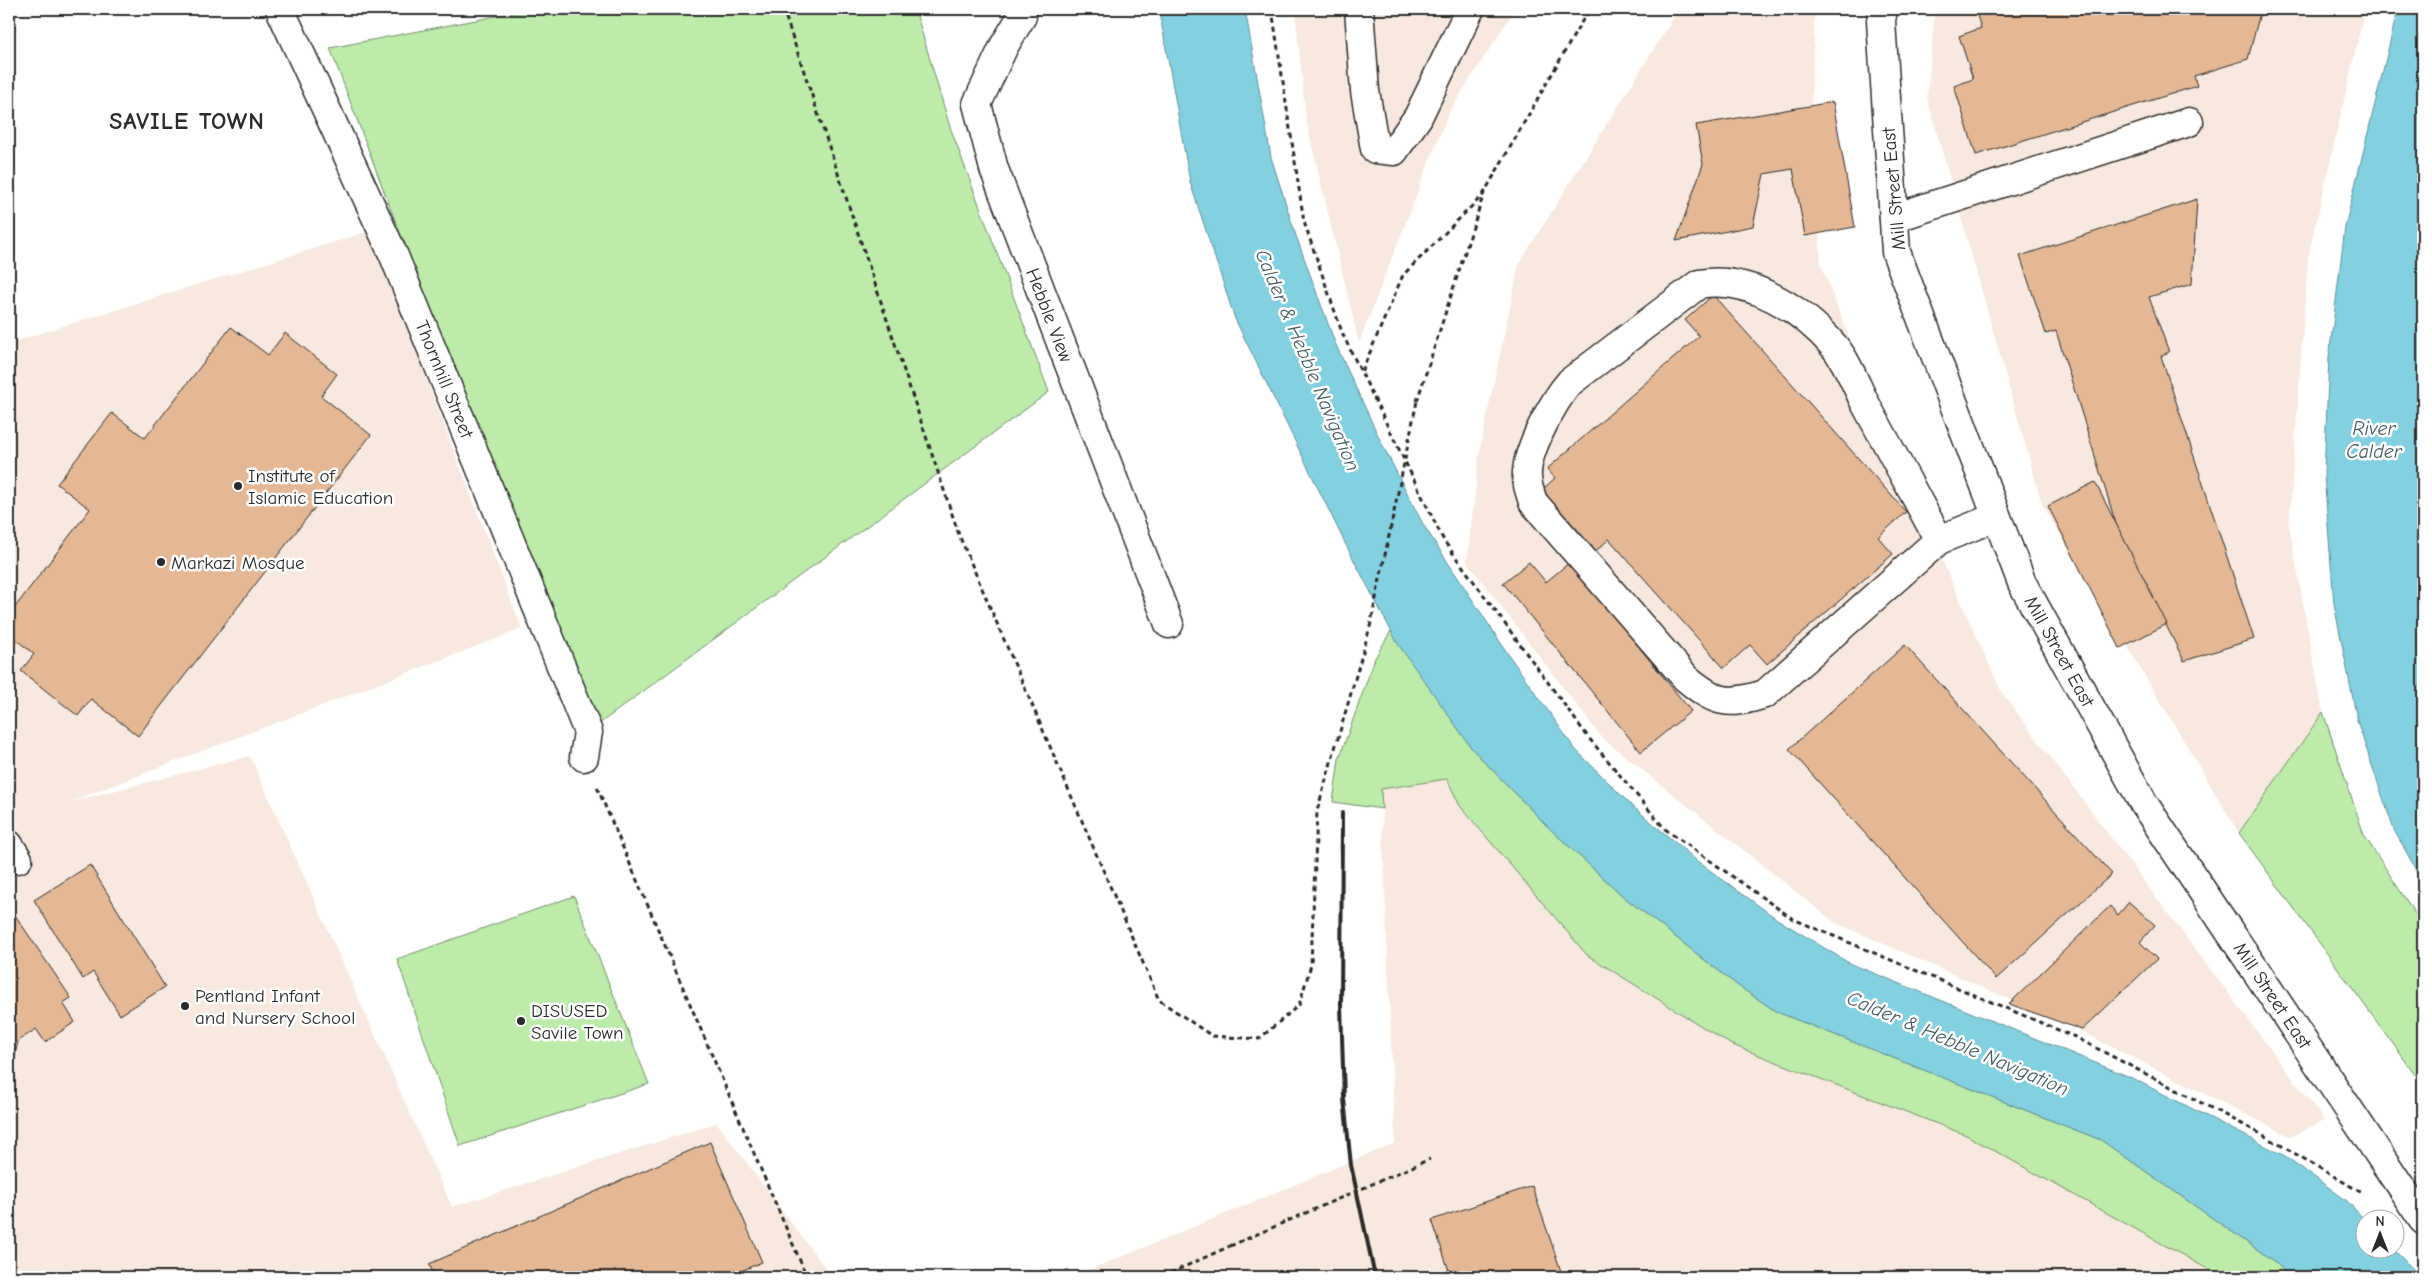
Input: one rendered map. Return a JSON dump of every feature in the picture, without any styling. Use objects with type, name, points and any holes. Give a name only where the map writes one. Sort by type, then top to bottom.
[{"type":"street","name":"Thornhill Street","points":[[280,9],[394,256],[588,732],[584,757]]},
{"type":"street","name":"Hebble View","points":[[1020,9],[1022,16],[1004,46],[976,104],[994,169],[1169,624]]},
{"type":"street","points":[[1359,9],[1365,91],[1375,149],[1394,151],[1418,118],[1470,9]]},
{"type":"street","name":"Mill Street East","points":[[1883,9],[1881,21],[1896,252],[2022,583],[2144,804],[2423,1220]]},
{"type":"street","points":[[1894,218],[2188,122]]},
{"type":"street","points":[[1939,540],[1835,347],[1803,318],[1768,294],[1738,284],[1715,281],[1699,284],[1570,382],[1557,398],[1535,444],[1527,469],[1527,483],[1533,502],[1686,678],[1707,696],[1727,700],[1744,700],[1765,694],[1939,540],[1996,517]]},
{"type":"path","points":[[783,9],[959,535],[1159,1000],[1212,1036],[1259,1039],[1298,1005],[1311,966],[1317,811],[1370,627],[1417,401],[1484,193],[1589,9]]},
{"type":"path","points":[[1361,371],[1403,275],[1484,193]]},
{"type":"path","points":[[584,757],[807,1277]]},
{"type":"path","points":[[1162,1277],[1430,1159]]},
{"type":"shaded area","points":[[1295,9],[1515,9],[1448,114],[1359,343],[1306,121]]},
{"type":"shaded area","points":[[1679,9],[1815,9],[1811,111],[1821,264],[1894,454],[2002,693],[2324,1120],[2291,1137],[2068,1025],[1834,922],[1602,738],[1467,562],[1480,448],[1519,264]]},
{"type":"shaded area","points":[[1935,9],[2365,9],[2308,258],[2289,526],[2323,712],[2239,833],[2042,504],[1927,98]]},
{"type":"shaded area","points":[[370,231],[522,629],[69,802],[250,756],[452,1207],[717,1123],[832,1277],[9,1277],[9,343]]},
{"type":"shaded area","points":[[1447,779],[1460,806],[1587,955],[1730,1044],[1966,1135],[2222,1277],[1073,1277],[1395,1143],[1381,789]]},
{"type":"green space","points":[[533,9],[915,9],[950,127],[1049,392],[588,732],[330,48]]},
{"type":"green space","points":[[1391,631],[1473,750],[1548,827],[1624,897],[1737,985],[1777,1012],[2101,1140],[2275,1262],[2291,1277],[2222,1277],[1966,1135],[1730,1044],[1587,955],[1460,806],[1447,779],[1381,789],[1382,809],[1333,802],[1339,759],[1375,658]]},
{"type":"green space","points":[[2323,712],[2364,835],[2423,926],[2423,1085],[2239,833]]},
{"type":"green space","name":"DISUSED Savile Town","points":[[574,896],[649,1084],[460,1146],[397,959]]},
{"type":"water","name":"Calder & Hebble Navigation","points":[[1159,9],[1245,9],[1271,157],[1295,233],[1335,343],[1382,444],[1424,526],[1510,657],[1575,749],[1631,805],[1697,861],[1777,919],[1849,963],[2130,1077],[2285,1156],[2346,1200],[2354,1208],[2354,1258],[2402,1258],[2421,1277],[2291,1277],[2275,1262],[2101,1140],[1777,1012],[1737,985],[1624,897],[1548,827],[1473,750],[1398,644],[1347,547],[1235,319],[1190,182]]},
{"type":"water","name":"River Calder","points":[[2398,9],[2423,9],[2423,882],[2394,830],[2358,724],[2334,604],[2324,474],[2329,357],[2345,227]]},
{"type":"building","points":[[1975,9],[2261,9],[2248,59],[2194,76],[2197,86],[1976,155],[1954,86],[1973,79],[1959,36],[1981,28]]},
{"type":"building","points":[[1833,102],[1855,227],[1805,236],[1793,169],[1764,174],[1753,226],[1676,241],[1703,164],[1696,125]]},
{"type":"building","points":[[2197,199],[2192,284],[2149,297],[2169,352],[2161,356],[2254,639],[2184,661],[2117,527],[2056,331],[2046,334],[2020,256]]},
{"type":"building","points":[[1713,295],[1906,512],[1878,537],[1893,554],[1767,664],[1750,645],[1724,668],[1609,539],[1596,551],[1542,490],[1555,478],[1547,469],[1699,336],[1685,320]]},
{"type":"building","name":"Markazi Mosque","points":[[231,327],[268,355],[285,333],[337,374],[321,396],[371,435],[138,736],[91,699],[78,716],[21,671],[34,654],[9,634],[9,615],[90,509],[57,484],[112,413],[145,438]]},
{"type":"building","points":[[2095,482],[2167,624],[2120,648],[2048,506]]},
{"type":"building","points":[[1529,562],[1546,582],[1570,562],[1691,711],[1641,752],[1503,583]]},
{"type":"building","points":[[1905,645],[2112,874],[1996,979],[1789,749]]},
{"type":"building","points":[[90,865],[165,987],[120,1015],[93,972],[83,979],[34,900]]},
{"type":"building","points":[[2129,902],[2155,925],[2140,942],[2157,959],[2082,1030],[2009,1004],[2110,906],[2118,915]]},
{"type":"building","points":[[13,912],[71,998],[63,1003],[75,1022],[45,1042],[36,1029],[18,1041],[9,1086],[9,915]]},
{"type":"building","points":[[710,1142],[762,1262],[727,1277],[435,1277],[429,1264]]},
{"type":"building","points":[[1532,1186],[1563,1277],[1451,1277],[1432,1220]]},
{"type":"railway","points":[[1342,813],[1341,1005],[1344,1099],[1351,1165],[1375,1277]]},
{"type":"place","name":"Institute of Islamic Education","points":[[238,486]]},
{"type":"place","name":"Markazi Mosque","points":[[161,562]]},
{"type":"place","name":"Pentland Infant and Nursery School","points":[[185,1006]]},
{"type":"place","name":"DISUSED Savile Town","points":[[521,1021]]},
{"type":"district","name":"SAVILE TOWN","points":[[187,121]]}]
